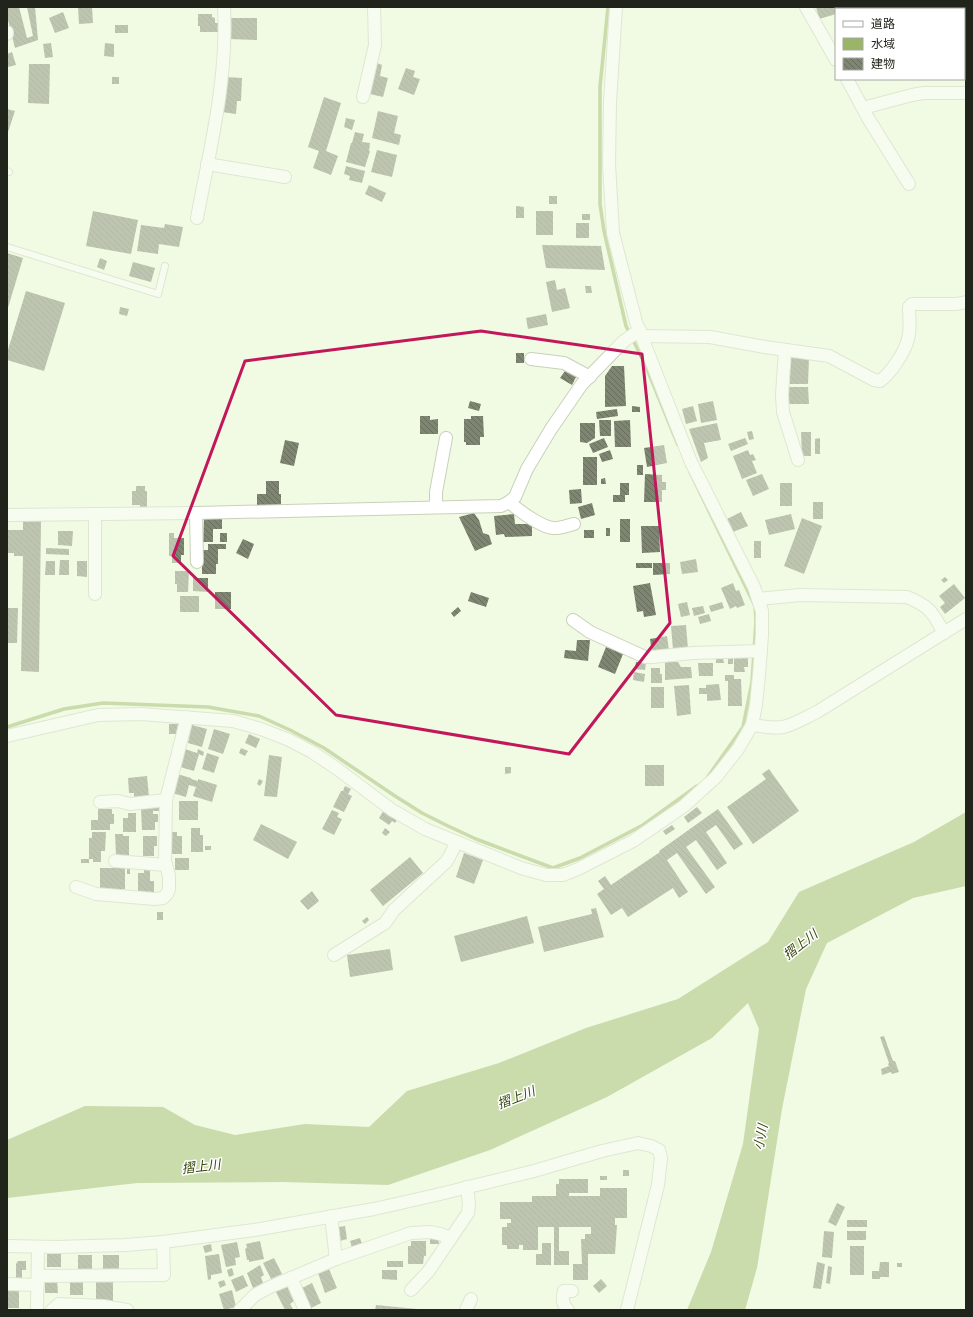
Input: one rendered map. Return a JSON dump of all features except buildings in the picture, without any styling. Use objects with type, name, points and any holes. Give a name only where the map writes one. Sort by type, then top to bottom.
[{"type":"street","points":[[197,218],[222,78],[225,30],[224,7]]},
{"type":"street","points":[[363,98],[375,45],[374,7]]},
{"type":"street","points":[[7,736],[98,715],[141,714],[233,721],[261,729],[289,740],[312,752],[392,810],[425,829],[521,868],[546,875],[563,875],[633,841],[684,806],[716,777],[738,749],[752,725],[756,705],[756,651],[762,611],[754,587],[691,462],[639,333],[613,233],[609,164],[610,102],[616,7]]},
{"type":"street","points":[[806,7],[835,58]]},
{"type":"street","points":[[848,80],[909,184]]},
{"type":"street","points":[[863,108],[924,93],[966,93]]},
{"type":"street","points":[[207,164],[285,177]]},
{"type":"street","points":[[7,515],[196,513],[501,506],[516,496],[527,469],[551,429],[582,384],[624,341],[639,333],[710,337],[765,347],[829,356],[874,380],[880,381],[887,376],[891,370],[908,339],[909,306],[912,304],[957,304],[966,302]]},
{"type":"street","points":[[784,350],[782,395],[783,412],[798,460]]},
{"type":"street","points":[[530,359],[564,362],[590,377]]},
{"type":"street","points":[[436,507],[436,492],[446,438]]},
{"type":"street","points":[[509,502],[547,527],[557,528],[574,524]]},
{"type":"street","points":[[196,513],[197,562]]},
{"type":"street","points":[[95,514],[95,594]]},
{"type":"street","points":[[758,599],[800,595],[907,597],[921,603],[931,610],[944,633]]},
{"type":"street","points":[[573,620],[590,632],[645,656],[652,657],[693,653],[756,651]]},
{"type":"street","points":[[752,725],[771,728],[783,727],[797,722],[817,712],[966,620]]},
{"type":"street","points":[[76,887],[96,894],[160,899],[167,894],[169,889],[165,861],[166,800],[187,717]]},
{"type":"street","points":[[100,802],[118,801],[130,804],[166,800]]},
{"type":"street","points":[[334,955],[385,923],[394,910],[447,861],[457,842]]},
{"type":"street","points":[[116,861],[166,865]]},
{"type":"street","points":[[7,1246],[38,1247],[125,1245],[163,1242],[254,1230],[374,1209],[534,1171],[602,1151],[638,1143],[651,1146],[659,1150],[662,1158],[658,1185],[627,1310]]},
{"type":"street","points":[[411,1290],[428,1272],[468,1213],[469,1204],[467,1187]]},
{"type":"street","points":[[331,1216],[336,1259]]},
{"type":"street","points":[[240,1310],[255,1296],[291,1278],[336,1259],[417,1232],[440,1234],[451,1238]]},
{"type":"street","points":[[7,1284],[38,1280],[164,1275],[163,1242]]},
{"type":"street","points":[[37,1310],[38,1247]]},
{"type":"street","points":[[291,1278],[305,1310]]},
{"type":"street","points":[[568,1310],[563,1305],[562,1297],[564,1291],[572,1291]]},
{"type":"street","points":[[52,1310],[59,1304],[103,1306],[127,1310]]},
{"type":"lane","points":[[7,247],[158,294],[165,266]]},
{"type":"highlighted area","points":[[481,331],[642,354],[670,623],[569,754],[336,715],[173,556],[245,361]]},
{"type":"water","points":[[966,812],[966,886],[913,898],[827,943],[806,989],[782,1109],[757,1268],[745,1310],[687,1310],[711,1252],[743,1144],[759,1029],[748,1003],[712,1038],[607,1097],[490,1150],[388,1185],[283,1182],[137,1183],[7,1198],[7,1140],[85,1106],[163,1107],[195,1125],[235,1135],[305,1124],[369,1127],[407,1091],[499,1063],[586,1028],[678,999],[768,942],[799,892],[914,842]]},
{"type":"waterway","points":[[608,7],[600,87],[600,204],[604,231],[626,326],[645,364],[678,445]]},
{"type":"waterway","points":[[690,472],[755,606],[756,621],[752,682],[743,727],[707,778]]},
{"type":"waterway","points":[[7,727],[64,709],[103,703],[208,707],[259,716],[324,748],[422,813],[476,839],[553,868],[580,858],[643,825],[697,786]]},
{"type":"water label","name":"摺上川","points":[[800,944]]},
{"type":"water label","name":"摺上川","points":[[516,1097]]},
{"type":"water label","name":"小川","points":[[760,1137]]},
{"type":"water label","name":"摺上川","points":[[201,1166]]}]
